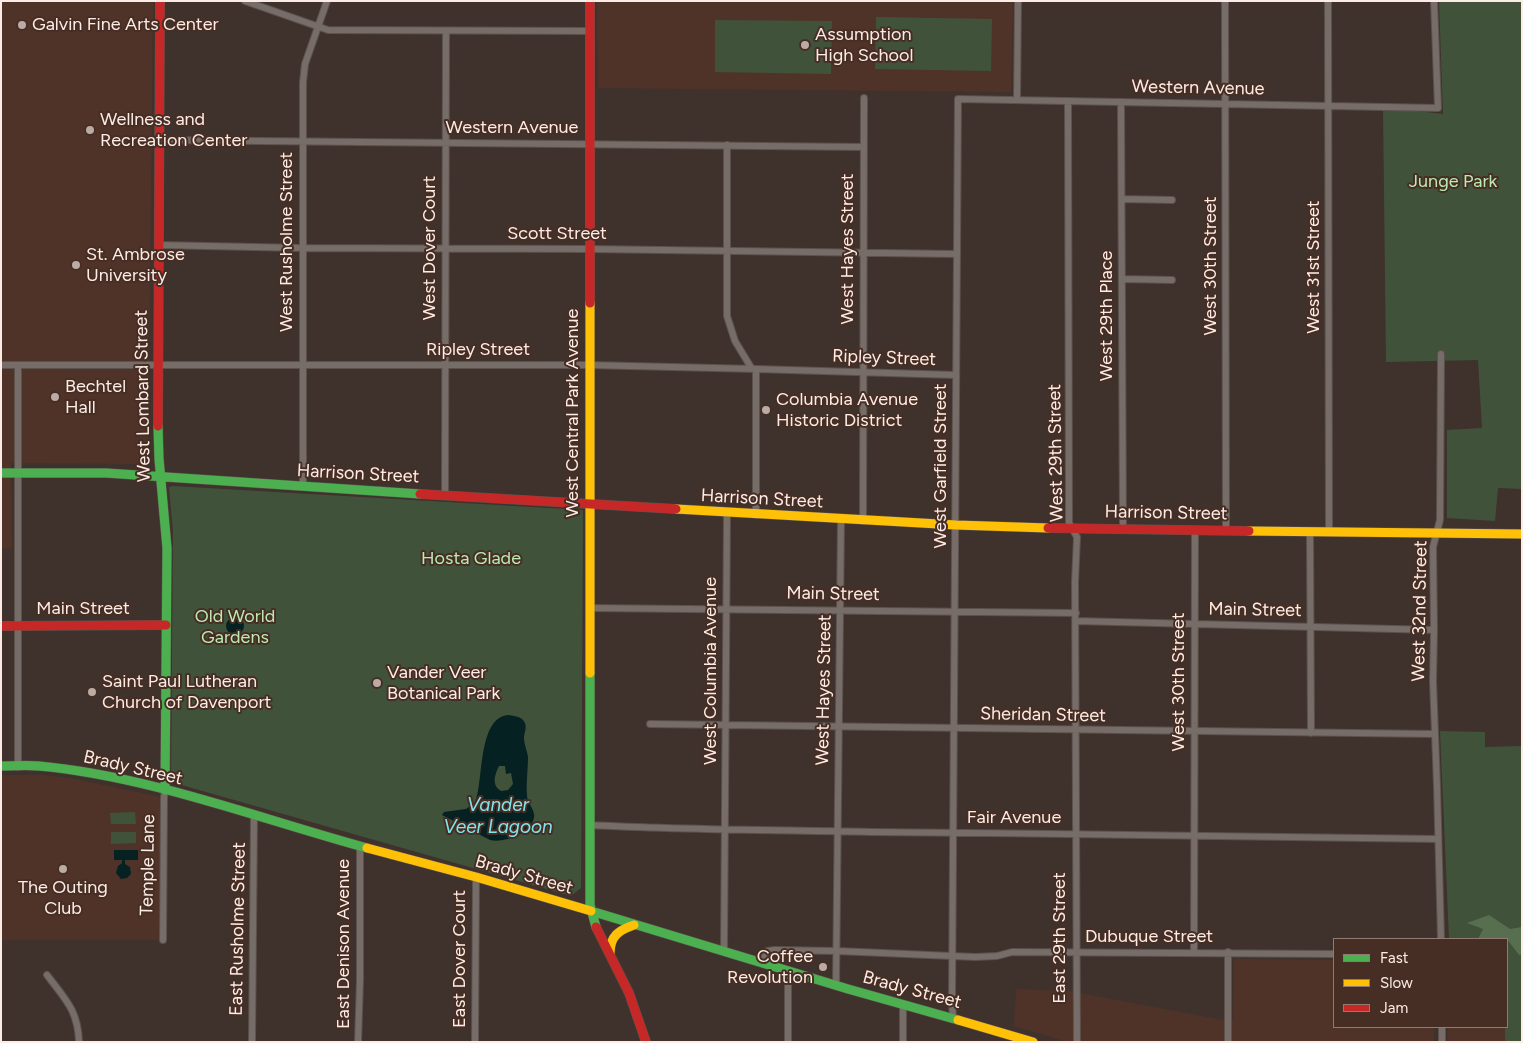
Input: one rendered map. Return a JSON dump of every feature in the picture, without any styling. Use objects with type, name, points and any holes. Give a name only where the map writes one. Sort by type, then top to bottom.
[{"type":"main road","name":"West Lombard Street","points":[[160,1],[158,366],[160,476],[167,548],[166,790]]},
{"type":"main road","name":"West Central Park Avenue","points":[[590,1],[590,911]]},
{"type":"main road","name":"Harrison Street","points":[[1,473],[79,472],[160,476],[303,487],[756,515],[956,525],[1123,530],[1522,534]]},
{"type":"main road","name":"Main Street","points":[[1,626],[166,625]]},
{"type":"main road","name":"Brady Street","points":[[1,766],[38,766],[87,772],[144,784],[476,877],[762,962],[836,986],[953,1018],[1019,1040],[1033,1042]]},
{"type":"main road","points":[[590,911],[637,1012],[646,1042]]},
{"type":"main road","points":[[610,956],[609,948],[613,935],[617,931],[634,924]]},
{"type":"street","points":[[245,1],[328,30],[590,32]]},
{"type":"street","name":"West Rusholme Street","points":[[303,487],[303,82],[305,64],[327,1]]},
{"type":"street","points":[[1017,100],[1018,1]]},
{"type":"street","name":"West 30th Street","points":[[1225,1],[1226,530]]},
{"type":"street","name":"West 31st Street","points":[[1328,1],[1329,532]]},
{"type":"street","name":"Western Avenue","points":[[958,98],[1438,108],[1434,1]]},
{"type":"street","name":"West Dover Court","points":[[445,495],[446,31]]},
{"type":"street","name":"West Hayes Street","points":[[863,521],[864,98]]},
{"type":"street","name":"West Garfield Street","points":[[953,1018],[958,98]]},
{"type":"street","name":"West 29th Street","points":[[1068,101],[1069,522],[1076,537],[1076,834]]},
{"type":"street","name":"West 29th Place","points":[[1121,102],[1123,530]]},
{"type":"street","name":"Western Avenue","points":[[160,140],[863,147]]},
{"type":"street","points":[[727,145],[727,316],[735,341],[754,369],[756,515]]},
{"type":"street","points":[[1122,199],[1172,200]]},
{"type":"street","name":"Scott Street","points":[[158,244],[302,248],[726,250],[956,254]]},
{"type":"street","points":[[1123,279],[1172,280]]},
{"type":"street","name":"West 32nd Street","points":[[1441,354],[1440,520],[1433,547],[1433,680],[1441,938]]},
{"type":"street","name":"Ripley Street","points":[[1,365],[589,365],[955,375]]},
{"type":"street","points":[[18,365],[18,767]]},
{"type":"street","name":"West Columbia Avenue","points":[[724,951],[727,513]]},
{"type":"street","name":"West Hayes Street","points":[[836,986],[841,520]]},
{"type":"street","name":"West 30th Street","points":[[1194,530],[1194,952]]},
{"type":"street","points":[[1310,532],[1311,733]]},
{"type":"street","name":"Main Street","points":[[590,608],[1076,613]]},
{"type":"street","name":"Main Street","points":[[1076,621],[1434,630]]},
{"type":"street","name":"Sheridan Street","points":[[650,724],[1435,734]]},
{"type":"street","name":"Temple Lane","points":[[163,940],[164,797],[166,790]]},
{"type":"street","name":"East Rusholme Street","points":[[252,1042],[254,816]]},
{"type":"street","name":"Fair Avenue","points":[[589,825],[725,830],[1194,834],[1438,839]]},
{"type":"street","name":"East 29th Street","points":[[1076,834],[1077,1042]]},
{"type":"street","name":"East Denison Avenue","points":[[358,1042],[360,846]]},
{"type":"street","name":"East Dover Court","points":[[475,1042],[476,877]]},
{"type":"street","name":"Dubuque Street","points":[[762,962],[764,954],[770,950],[952,956],[997,956],[1012,952],[1333,954]]},
{"type":"street","points":[[1228,952],[1228,1042]]},
{"type":"street","points":[[788,970],[788,1042]]},
{"type":"street","points":[[47,975],[73,1010],[78,1028],[79,1042]]},
{"type":"street","points":[[903,1004],[903,1042]]},
{"type":"street","points":[[1442,1028],[1442,1042]]},
{"type":"shaded area","name":"St. Ambrose University","points":[[1,1],[153,1],[148,464],[11,463],[12,549],[1,548]]},
{"type":"shaded area","name":"Assumption High School","points":[[597,1],[1013,1],[1011,92],[598,88]]},
{"type":"shaded area","points":[[1,775],[42,775],[75,779],[161,797],[160,940],[1,940]]},
{"type":"shaded area","points":[[1234,959],[1333,960],[1333,1028],[1434,1028],[1434,1042],[1068,1042],[1014,1026],[1016,989],[1069,991],[1222,1020],[1233,1019]]},
{"type":"shaded area","points":[[1448,1028],[1505,1028],[1505,1042],[1447,1042]]},
{"type":"green space","name":"Junge Park","points":[[1439,1],[1522,1],[1522,489],[1498,488],[1495,521],[1447,518],[1447,430],[1482,428],[1478,360],[1386,362],[1383,107],[1443,114]]},
{"type":"green space","points":[[876,17],[992,19],[991,71],[875,69]]},
{"type":"green space","points":[[715,20],[832,21],[831,74],[715,72]]},
{"type":"green space","name":"Vander Veer Botanical Park","points":[[169,487],[583,510],[581,888],[571,896],[171,782],[173,532]]},
{"type":"green space","points":[[1440,731],[1485,732],[1485,747],[1522,746],[1522,1042],[1505,1042],[1505,1028],[1508,1028],[1508,938],[1449,938]]},
{"type":"green space","points":[[135,812],[136,824],[111,824],[110,813]]},
{"type":"green space","points":[[111,832],[136,832],[136,843],[111,844]]},
{"type":"green space","points":[[1489,915],[1510,929],[1522,927],[1522,954],[1519,955],[1508,938],[1478,938],[1483,929],[1467,923]]},
{"type":"water","points":[[231,617],[239,617],[244,622],[242,633],[231,635],[226,630],[226,622]]},
{"type":"water","name":"Vander Veer Lagoon","points":[[508,715],[520,718],[525,723],[524,740],[528,757],[527,795],[534,818],[530,826],[520,834],[496,841],[490,840],[442,815],[444,812],[466,809],[475,802],[486,739],[491,727],[498,719]],"holes":[[[499,766],[505,766],[506,774],[511,773],[513,784],[508,790],[501,791],[496,786],[495,776]]]},
{"type":"water","points":[[114,850],[138,850],[138,860],[125,860],[125,864],[130,867],[131,874],[127,878],[121,879],[116,873],[122,860],[114,860]]},
{"type":"traffic: fast","points":[[158,426],[167,548],[165,790]]},
{"type":"traffic: fast","points":[[1,473],[106,473],[420,494]]},
{"type":"traffic: fast","points":[[590,673],[590,905],[596,927]]},
{"type":"traffic: fast","points":[[1,766],[39,766],[122,779],[204,800],[367,848]]},
{"type":"traffic: fast","points":[[591,911],[848,989],[958,1020]]},
{"type":"traffic: slow","points":[[590,303],[590,673]]},
{"type":"traffic: slow","points":[[676,509],[956,525],[1048,528]]},
{"type":"traffic: slow","points":[[1249,531],[1522,534]]},
{"type":"traffic: slow","points":[[367,848],[476,877],[591,911]]},
{"type":"traffic: slow","points":[[610,953],[610,947],[616,934],[634,925]]},
{"type":"traffic: slow","points":[[958,1020],[1033,1042]]},
{"type":"traffic: jam","points":[[158,426],[160,1]]},
{"type":"traffic: jam","points":[[590,1],[590,303]]},
{"type":"traffic: jam","points":[[420,494],[676,509]]},
{"type":"traffic: jam","points":[[1048,528],[1249,531]]},
{"type":"traffic: jam","points":[[1,626],[166,625]]},
{"type":"traffic: jam","points":[[596,927],[629,993],[646,1042]]},
{"type":"place","name":"Galvin Fine Arts Center","points":[[22,25]]},
{"type":"place","name":"Assumption High School","points":[[805,45]]},
{"type":"place","name":"Wellness and Recreation Center","points":[[90,130]]},
{"type":"place","name":"St. Ambrose University","points":[[76,265]]},
{"type":"place","name":"Bechtel Hall","points":[[55,397]]},
{"type":"place","name":"Columbia Avenue Historic District","points":[[766,410]]},
{"type":"place","name":"Vander Veer Botanical Park","points":[[377,683]]},
{"type":"place","name":"Saint Paul Lutheran Church of Davenport","points":[[92,692]]},
{"type":"place","name":"The Outing Club","points":[[63,869]]},
{"type":"place","name":"Coffee Revolution","points":[[823,967]]},
{"type":"park label","name":"Hosta Glade","points":[[471,559]]},
{"type":"park label","name":"Old World Gardens","points":[[235,628]]}]
